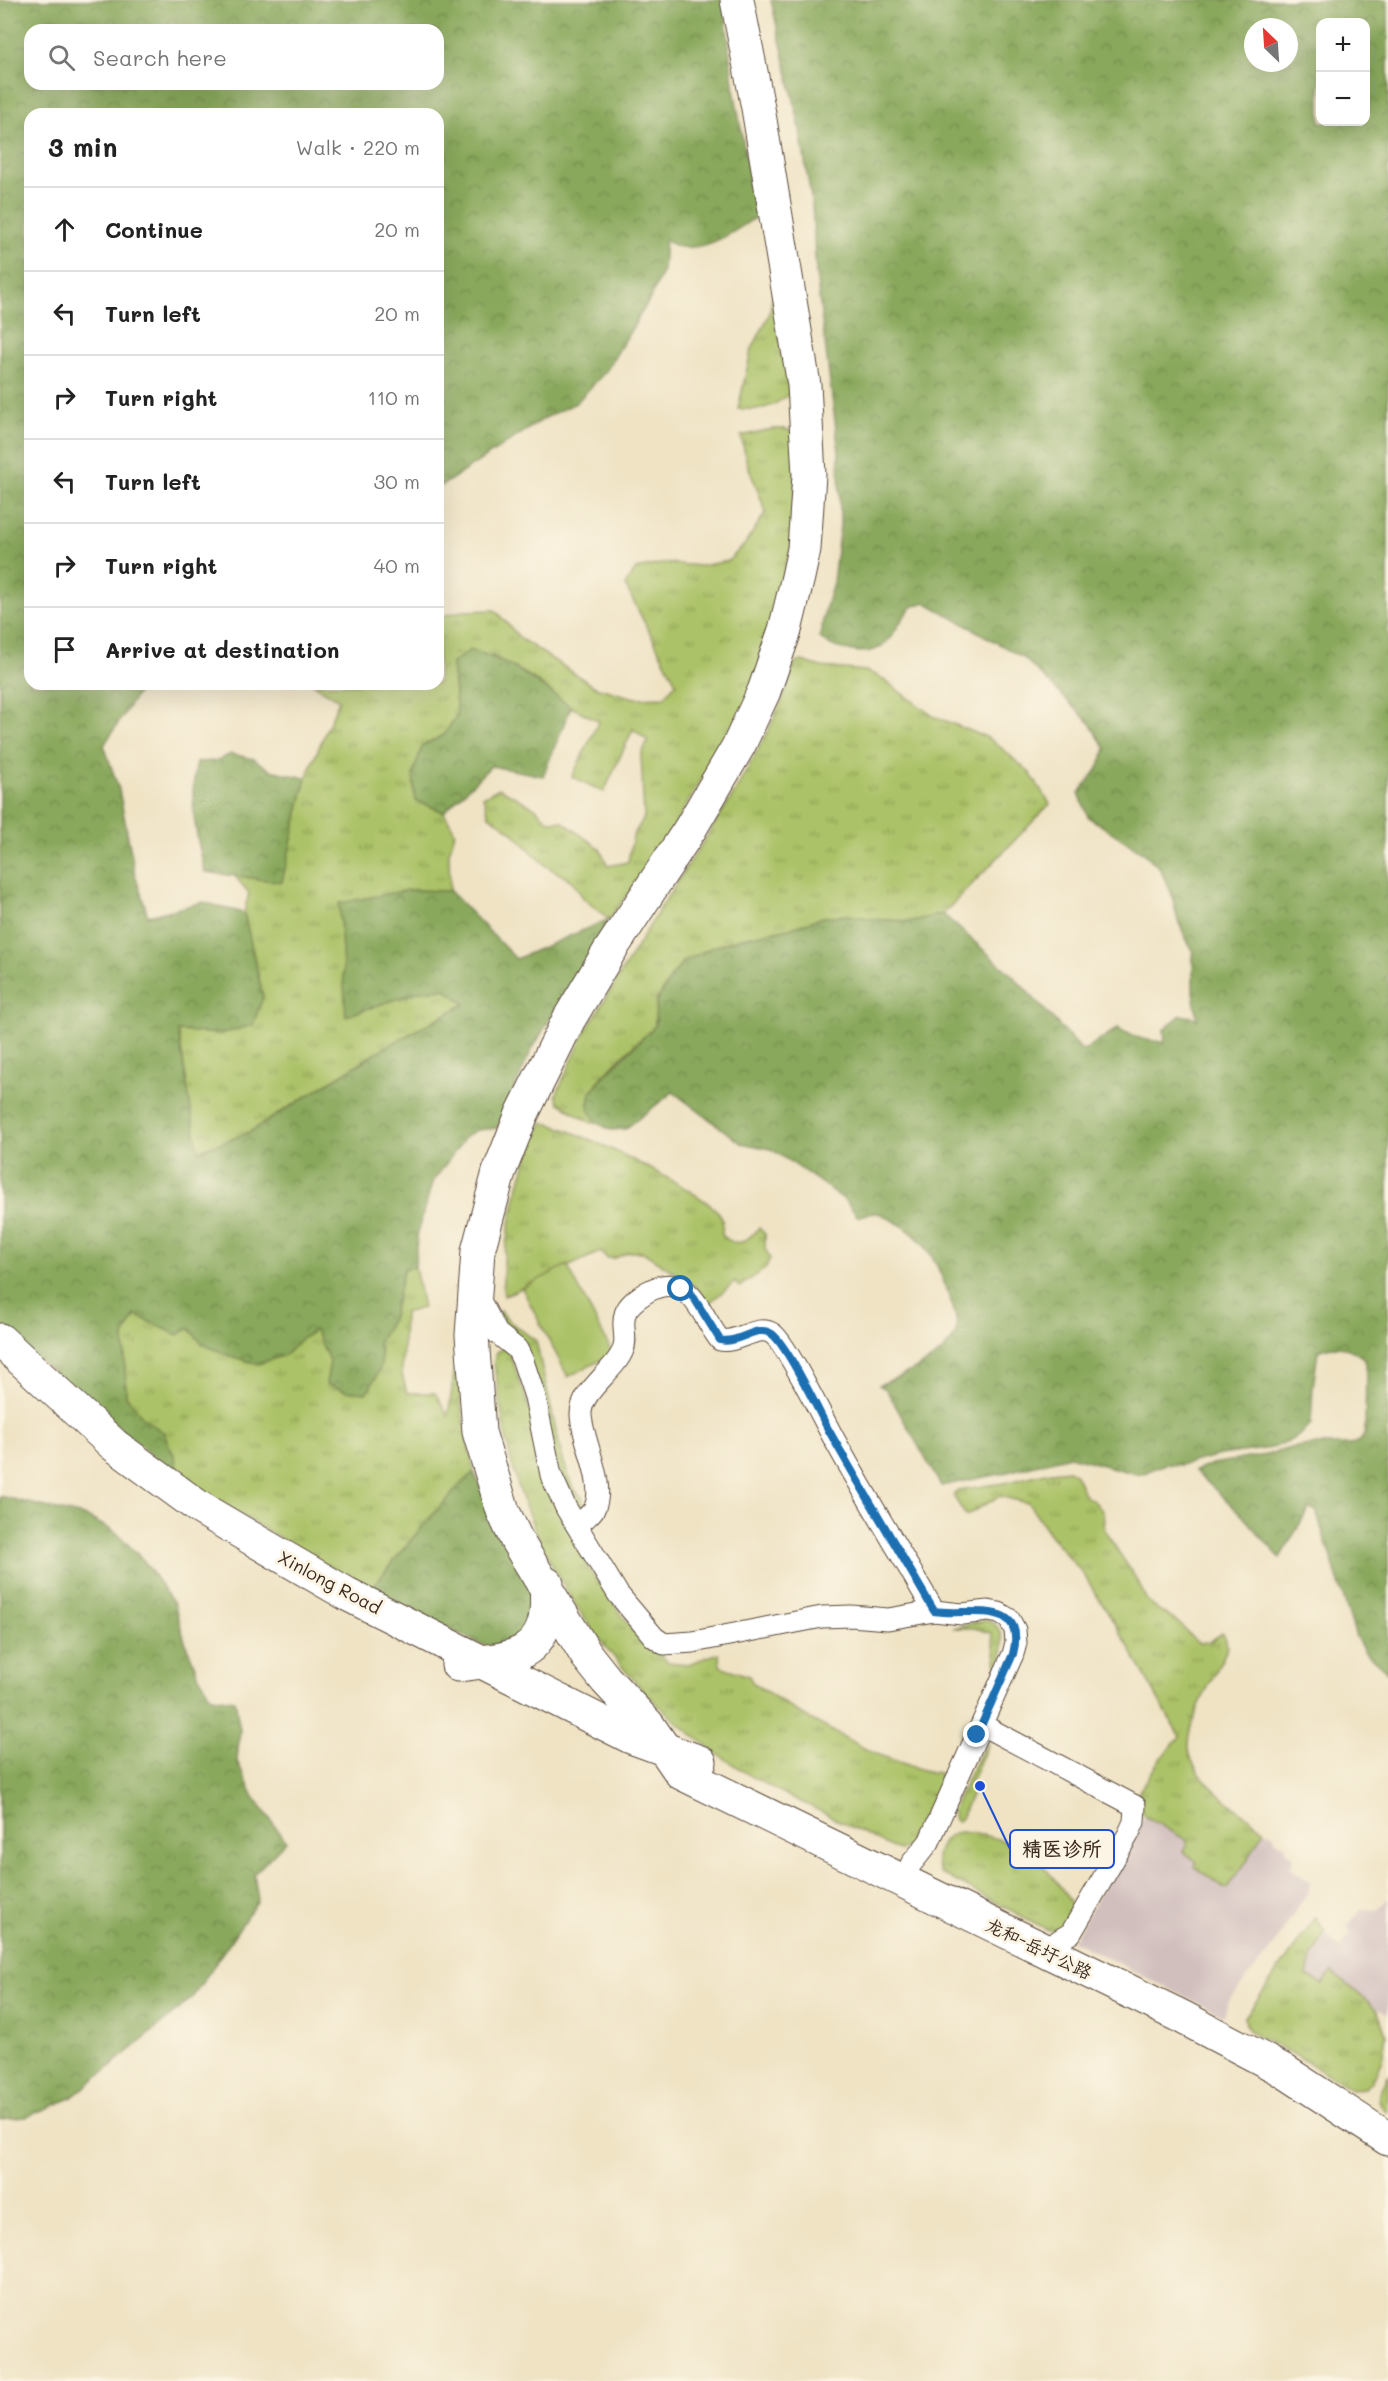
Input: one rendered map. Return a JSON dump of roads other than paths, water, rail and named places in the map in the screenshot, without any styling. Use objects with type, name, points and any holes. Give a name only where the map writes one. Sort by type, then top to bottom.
[{"type":"main road","points":[[478,1306],[478,1251],[499,1172],[522,1114],[554,1048],[609,952],[690,829],[743,736],[764,691],[785,630],[804,549],[809,475],[804,385],[758,108],[737,0]]},
{"type":"main road","points":[[681,1761],[606,1680],[587,1656],[547,1579],[517,1541],[503,1511],[484,1453],[477,1416],[472,1335],[492,1234],[508,1182],[533,1118],[568,1044],[619,958],[717,807],[760,726],[784,668],[808,581],[821,477],[815,386],[771,106],[750,0]]},
{"type":"main road","name":"Xinlong Road","points":[[0,1340],[114,1444],[200,1508],[469,1663]]},
{"type":"main road","name":"Xinlong Road","points":[[0,1359],[100,1453],[242,1552],[469,1663],[681,1761]]},
{"type":"main road","points":[[469,1663],[522,1654],[534,1645],[542,1630],[546,1614],[547,1579]]},
{"type":"main road","name":"龙和-岳圩公路","points":[[681,1761],[746,1788],[911,1864],[987,1906],[1233,2029],[1299,2066],[1388,2121]]},
{"type":"main road","name":"龙和-岳圩公路","points":[[681,1761],[1291,2075],[1388,2139]]},
{"type":"street","points":[[578,1526],[594,1509],[597,1500],[592,1459],[581,1413],[585,1401],[623,1350],[625,1313],[631,1304],[655,1288],[669,1286],[689,1292],[720,1340],[728,1342],[758,1331],[765,1331],[773,1335],[794,1365],[847,1462],[934,1611]]},
{"type":"street","points":[[478,1306],[497,1333],[517,1350],[523,1361],[535,1397],[551,1475],[562,1500],[618,1594],[648,1631],[664,1644],[693,1642],[822,1617],[888,1619],[934,1611],[999,1613],[1009,1619],[1015,1630],[1016,1643],[1013,1654],[929,1842],[911,1864]]},
{"type":"street","points":[[981,1725],[1135,1806],[1134,1822],[1128,1835],[1071,1933],[1058,1941]]},
{"type":"place","name":"精医诊所","points":[[980,1786]]}]
